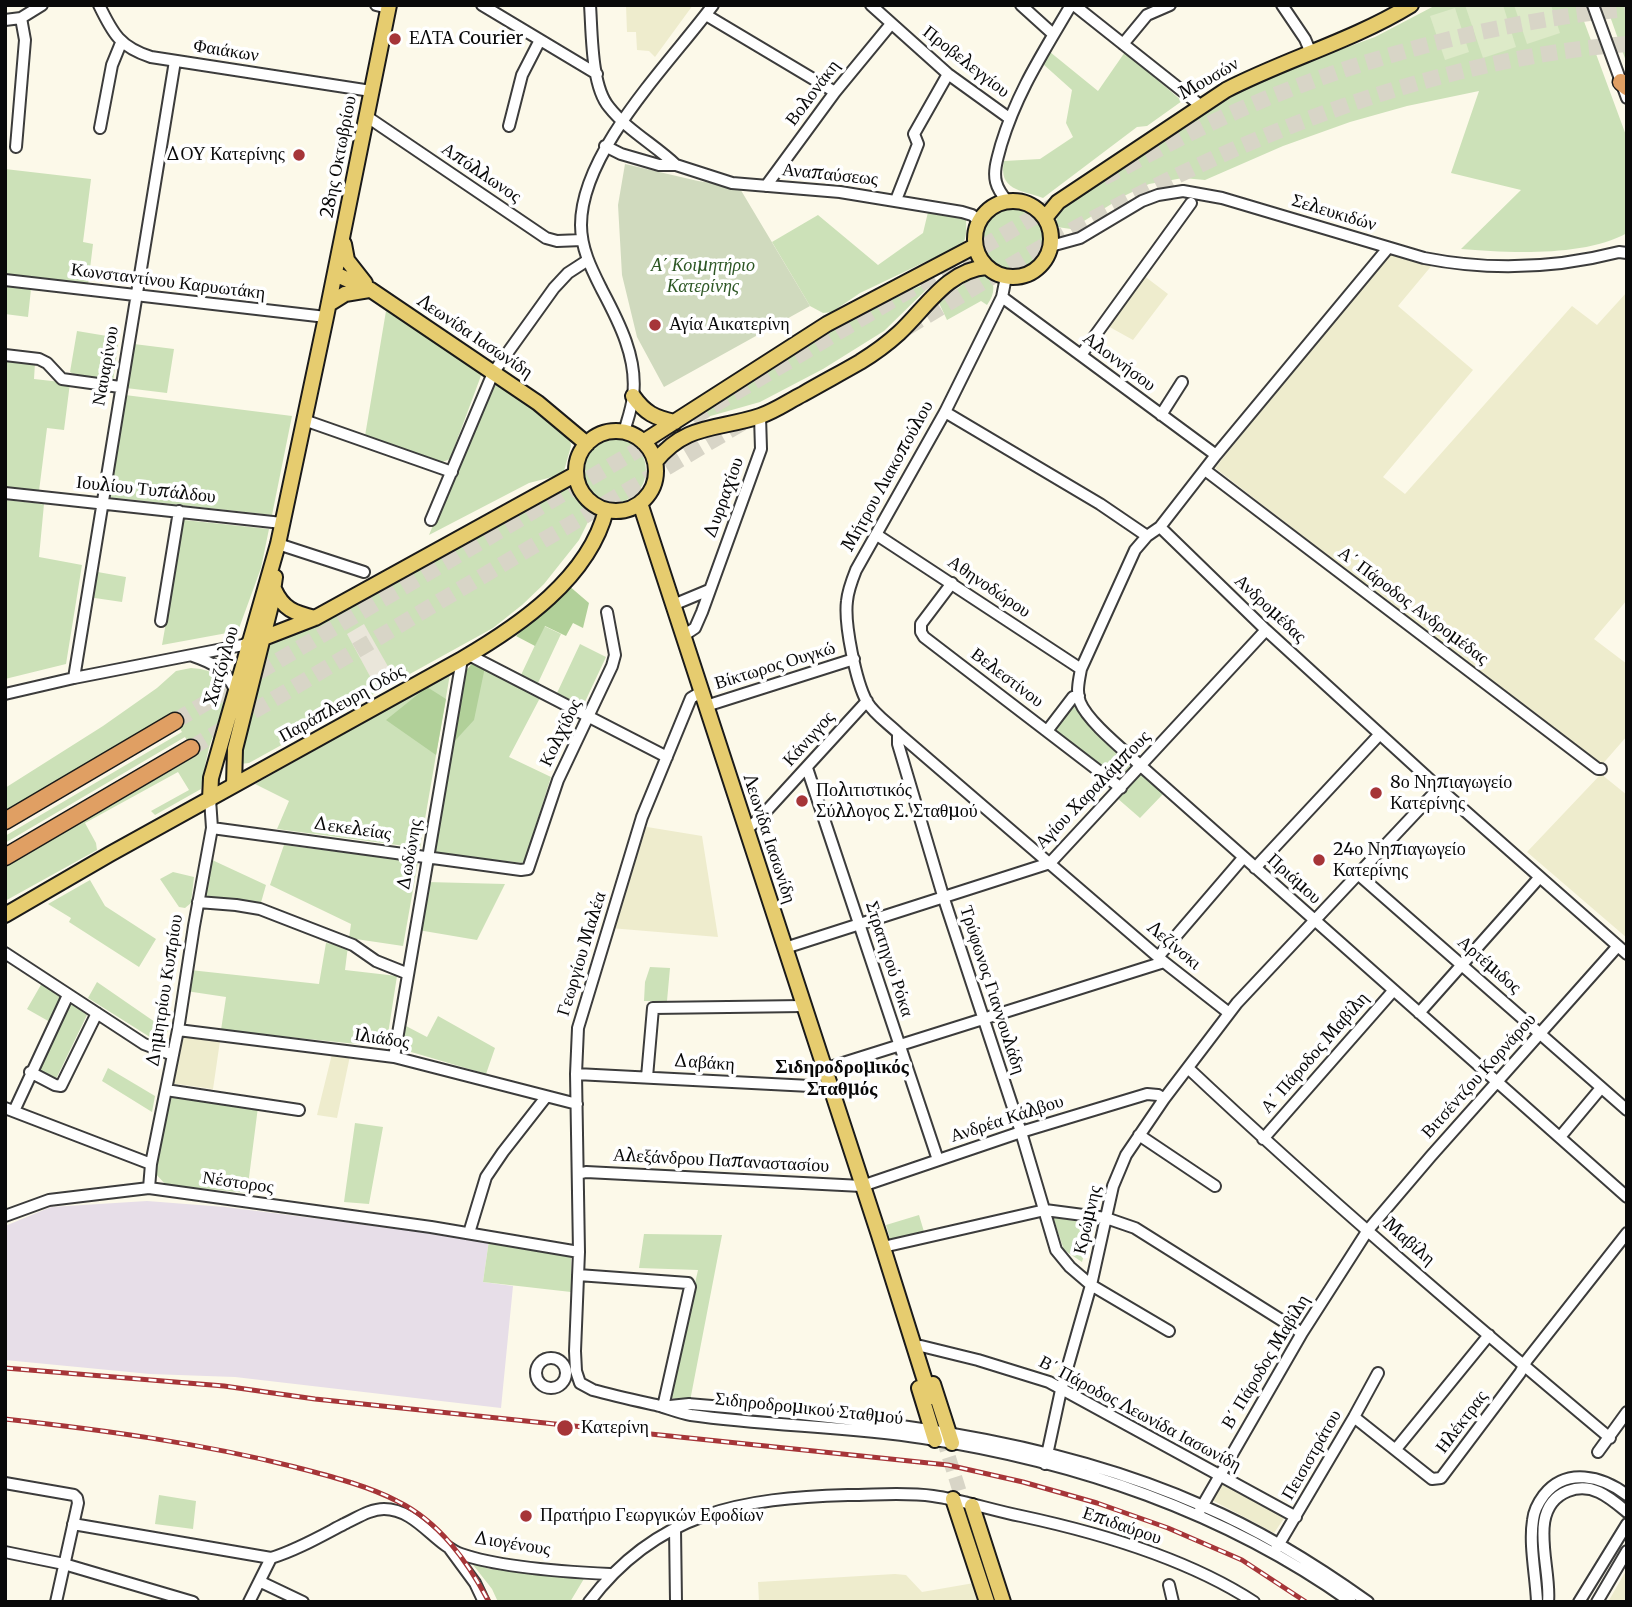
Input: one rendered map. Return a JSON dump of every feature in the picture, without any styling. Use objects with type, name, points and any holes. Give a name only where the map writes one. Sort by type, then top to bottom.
[{"type":"highway","points":[[5,821],[175,721]]},
{"type":"highway","points":[[5,857],[191,748]]},
{"type":"main road","name":"Μουσών","points":[[1045,218],[1058,202],[1200,105],[1251,77],[1375,26],[1411,5]]},
{"type":"main road","name":"28ης Οκτωβρίου","points":[[328,311],[372,91],[384,6]]},
{"type":"main road","points":[[1007,201],[1016,201],[1032,206],[1045,218],[1051,246],[1045,260],[1035,271],[1006,277],[987,267],[975,246],[975,233],[979,221],[990,208],[1007,201]]},
{"type":"main road","points":[[328,311],[345,294],[371,290],[347,260],[343,231]]},
{"type":"main road","points":[[643,442],[827,324],[975,246]]},
{"type":"main road","points":[[655,462],[665,449],[687,434],[705,427],[760,416],[862,361],[900,333],[941,288],[971,270],[987,267]]},
{"type":"main road","name":"Λεωνίδα Ιασωνίδη","points":[[335,274],[371,290],[538,403],[587,444]]},
{"type":"main road","name":"Χατζόγλου","points":[[234,785],[235,749],[274,589],[282,523],[328,311]]},
{"type":"main road","points":[[633,396],[656,418],[675,422]]},
{"type":"main road","points":[[624,432],[643,442],[655,462],[654,485],[640,503],[618,512],[594,505],[585,497],[576,474],[580,453],[587,444],[604,433],[624,432]]},
{"type":"main road","points":[[248,644],[315,618],[576,474]]},
{"type":"main road","name":"Λεωνίδα Ιασωνίδη","points":[[640,503],[893,1279]]},
{"type":"main road","name":"Παράπλευρη Οδός","points":[[5,915],[466,657],[537,609],[568,578],[594,538],[606,510]]},
{"type":"main road","name":"Χατζόγλου","points":[[210,799],[211,778],[278,544]]},
{"type":"main road","points":[[274,589],[283,606],[291,612],[315,618]]},
{"type":"main road","points":[[893,1279],[907,1303],[921,1346],[942,1436]]},
{"type":"main road","points":[[893,1279],[930,1396]]},
{"type":"main road","points":[[893,1279],[896,1315],[942,1436]]},
{"type":"main road","points":[[962,1502],[987,1602]]},
{"type":"main road","points":[[962,1502],[1003,1602]]},
{"type":"main road","points":[[974,1536],[996,1602]]},
{"type":"street","points":[[5,20],[21,18],[42,5]]},
{"type":"street","points":[[99,5],[110,29],[121,43],[112,65],[100,128]]},
{"type":"street","points":[[482,5],[597,74]]},
{"type":"street","name":"Αναπαύσεως","points":[[590,5],[602,97],[623,121],[676,165]]},
{"type":"street","points":[[624,432],[633,396],[633,368],[627,345],[588,260],[582,240],[585,196],[606,146],[713,5]]},
{"type":"street","name":"Προβελεγγίου","points":[[870,5],[948,74],[1009,118]]},
{"type":"street","points":[[1021,5],[1053,34]]},
{"type":"street","points":[[1007,201],[996,185],[995,175],[1009,118],[1018,96],[1053,34],[1073,5],[1200,105]]},
{"type":"street","points":[[1123,44],[1147,15],[1170,5]]},
{"type":"street","points":[[1282,5],[1307,55]]},
{"type":"street","points":[[1593,5],[1627,98]]},
{"type":"street","points":[[706,15],[835,92]]},
{"type":"street","points":[[16,147],[24,40],[21,18]]},
{"type":"street","name":"Βολονάκη","points":[[766,186],[835,92],[891,24]]},
{"type":"street","points":[[509,126],[522,75],[540,40]]},
{"type":"street","name":"Φαιάκων","points":[[121,43],[135,52],[175,61],[372,91]]},
{"type":"street","name":"Ναυαρίνου","points":[[74,678],[175,61]]},
{"type":"street","points":[[896,200],[918,144],[914,134],[948,74]]},
{"type":"street","name":"Απόλλωνος","points":[[366,116],[546,238],[557,242],[582,240]]},
{"type":"street","name":"Αναπαύσεως","points":[[606,146],[621,154],[659,165],[676,165],[732,183],[896,200],[962,212],[979,221]]},
{"type":"street","name":"Σελευκιδών","points":[[1051,246],[1080,238],[1142,201],[1157,195],[1183,191],[1222,198],[1424,258],[1484,267],[1555,265],[1624,251]]},
{"type":"street","points":[[1081,355],[1191,203]]},
{"type":"street","points":[[1047,731],[1073,697],[1079,696],[1081,669],[1135,550],[1147,536],[1160,527],[1216,455],[1388,248]]},
{"type":"street","points":[[431,520],[493,373],[554,288],[568,273],[588,260]]},
{"type":"street","name":"Μήτρου Λιακοπούλου","points":[[867,701],[854,659],[847,623],[846,603],[849,587],[944,412],[1002,297],[1006,277]]},
{"type":"street","name":"Κωνσταντίνου Καρυωτάκη","points":[[5,280],[136,296],[328,311]]},
{"type":"street","name":"Αλοννήσου","points":[[1002,297],[1216,455]]},
{"type":"street","points":[[5,355],[39,359],[47,363],[62,379],[120,387]]},
{"type":"street","points":[[1161,415],[1182,382]]},
{"type":"street","points":[[944,412],[1100,504],[1147,536]]},
{"type":"street","name":"Δυρραχίου","points":[[683,636],[695,628],[761,449],[760,416]]},
{"type":"street","points":[[304,420],[452,472]]},
{"type":"street","name":"Α΄ Πάροδος Ανδρομέδας","points":[[1205,470],[1601,769]]},
{"type":"street","name":"Ιουλίου Τυπάλδου","points":[[5,493],[282,523]]},
{"type":"street","points":[[161,621],[179,512]]},
{"type":"street","name":"Ανδρομέδας","points":[[1160,527],[1266,630],[1622,950]]},
{"type":"street","name":"Αθηνοδώρου","points":[[877,535],[1081,669]]},
{"type":"street","points":[[278,544],[364,572]]},
{"type":"street","name":"Βελεστίνου","points":[[951,583],[921,624],[924,637],[1121,788]]},
{"type":"street","points":[[673,605],[709,590]]},
{"type":"street","name":"Κολχίδος","points":[[528,869],[558,780],[612,666],[615,655],[607,612]]},
{"type":"street","name":"Αγίου Χαραλάμπους","points":[[785,948],[1050,863],[1266,630]]},
{"type":"street","points":[[5,694],[248,644]]},
{"type":"street","points":[[190,656],[222,670],[230,677],[235,690]]},
{"type":"street","points":[[466,657],[589,715],[667,757]]},
{"type":"street","name":"Δωδώνης","points":[[394,1057],[427,857],[466,657]]},
{"type":"street","name":"Βίκτωρος Ουγκώ","points":[[704,699],[854,659]]},
{"type":"street","name":"Πριάμου","points":[[1079,696],[1080,703],[1091,718],[1141,766],[1627,1197]]},
{"type":"street","name":"Γεωργίου Μαλέα","points":[[576,1371],[579,1252],[576,1045],[582,1013],[635,837],[691,698],[704,699]]},
{"type":"street","name":"Λεζίνσκι","points":[[867,701],[898,733],[1161,960],[1229,1013]]},
{"type":"street","name":"Κάνιγγος","points":[[746,830],[867,701]]},
{"type":"street","name":"Τρύφωνος Γιαννουλάδη","points":[[898,733],[898,744],[944,899],[1021,1132],[1056,1250],[1070,1267],[1091,1285],[1169,1331]]},
{"type":"street","points":[[1255,868],[1380,734]]},
{"type":"street","name":"Στρατηγού Ρόκα","points":[[807,768],[938,1160]]},
{"type":"street","points":[[1229,1013],[1439,788]]},
{"type":"street","name":"Δημητρίου Κυπρίου","points":[[149,1188],[151,1164],[178,1030],[212,828],[210,799]]},
{"type":"street","name":"Δεκελείας","points":[[212,828],[528,869]]},
{"type":"street","points":[[824,1069],[1161,960],[1243,858]]},
{"type":"street","name":"Αρτέμιδος","points":[[1359,875],[1627,1110]]},
{"type":"street","points":[[1419,1013],[1539,878]]},
{"type":"street","points":[[198,902],[260,909],[353,945],[376,961],[407,973]]},
{"type":"street","name":"Βιτσέντζου Κορνάρου","points":[[1368,1230],[1540,1033],[1622,950]]},
{"type":"street","points":[[5,953],[144,1044],[173,1055]]},
{"type":"street","name":"Α΄ Πάροδος Μαβίλη","points":[[1263,1139],[1393,991]]},
{"type":"street","points":[[68,995],[10,1110],[151,1164]]},
{"type":"street","points":[[647,1077],[653,1007],[803,1006]]},
{"type":"street","points":[[30,1072],[61,1086],[97,1013]]},
{"type":"street","name":"Κρώμνης","points":[[1046,1459],[1061,1390],[1091,1285],[1120,1166],[1164,1099],[1229,1013]]},
{"type":"street","name":"Ιλιάδος","points":[[178,1030],[394,1057],[577,1104]]},
{"type":"street","name":"Μαβίλη","points":[[1188,1068],[1263,1139],[1610,1438]]},
{"type":"street","name":"Δαβάκη","points":[[576,1074],[830,1087]]},
{"type":"street","points":[[1560,1137],[1601,1088]]},
{"type":"street","points":[[166,1090],[299,1110]]},
{"type":"street","name":"Ανδρέα Κάλβου","points":[[862,1186],[1021,1132],[1147,1094],[1164,1099]]},
{"type":"street","points":[[469,1233],[486,1177],[546,1097]]},
{"type":"street","points":[[1139,1135],[1215,1186]]},
{"type":"street","name":"Αλεξάνδρου Παπαναστασίου","points":[[578,1174],[862,1186]]},
{"type":"street","name":"Νέστορος","points":[[5,1216],[49,1199],[149,1188],[469,1233],[579,1252]]},
{"type":"street","points":[[883,1247],[1045,1210],[1106,1218],[1135,1228],[1302,1333]]},
{"type":"street","name":"Β΄ Πάροδος Μαβίλη","points":[[1200,1510],[1302,1333],[1368,1230]]},
{"type":"street","name":"Ηλέκτρας","points":[[1354,1418],[1432,1479],[1441,1478],[1627,1233]]},
{"type":"street","points":[[579,1275],[688,1283],[690,1287],[663,1407]]},
{"type":"street","points":[[1396,1449],[1489,1335]]},
{"type":"street","name":"Β΄ Πάροδος Λεωνίδα Ιασωνίδη","points":[[921,1346],[1033,1376],[1296,1517]]},
{"type":"street","points":[[561,1361],[575,1351]]},
{"type":"street","points":[[561,1361],[567,1374],[560,1386],[550,1388],[542,1385],[537,1376],[538,1365],[552,1358],[561,1361],[576,1371],[565,1379]]},
{"type":"street","name":"Σιδηροδρομικού Σταθμού","points":[[576,1371],[582,1386],[688,1414],[806,1420],[942,1436],[1120,1475],[1200,1510],[1276,1549]]},
{"type":"street","name":"Πεισιστράτου","points":[[1276,1549],[1378,1373]]},
{"type":"street","points":[[1598,1452],[1627,1412]]},
{"type":"street","points":[[1537,1602],[1532,1521],[1538,1503],[1548,1489],[1562,1480],[1585,1477],[1606,1482],[1627,1495]]},
{"type":"street","points":[[5,1483],[74,1495],[77,1498],[79,1503],[56,1602]]},
{"type":"street","points":[[1548,1602],[1544,1519],[1551,1503],[1560,1494],[1585,1488],[1604,1493],[1627,1512]]},
{"type":"street","points":[[589,1602],[610,1574],[647,1545],[675,1528],[723,1510],[776,1498],[903,1494],[962,1502]]},
{"type":"street","name":"Επιδαύρου","points":[[962,1502],[1087,1531],[1164,1558],[1254,1602]]},
{"type":"street","name":"Διογένους","points":[[271,1558],[368,1512],[383,1509],[398,1511],[412,1518],[450,1549],[471,1557],[498,1563],[610,1574]]},
{"type":"street","points":[[73,1524],[271,1558],[249,1602]]},
{"type":"street","points":[[1579,1602],[1627,1524]]},
{"type":"street","points":[[675,1528],[676,1602]]},
{"type":"street","points":[[450,1549],[475,1583],[484,1602]]},
{"type":"street","points":[[1276,1549],[1351,1602]]},
{"type":"street","points":[[1276,1549],[1368,1602]]},
{"type":"street","points":[[1597,1602],[1627,1551]]},
{"type":"street","points":[[5,1552],[64,1564],[193,1602]]},
{"type":"street","points":[[261,1582],[303,1602]]},
{"type":"street","points":[[1169,1585],[1173,1602]]},
{"type":"shaded area","points":[[626,5],[693,5],[655,57],[649,51],[637,50],[636,32],[627,32]]},
{"type":"shaded area","points":[[1387,252],[1433,264],[1398,306],[1473,370],[1383,477],[1405,494],[1572,306],[1597,325],[1627,292],[1627,600],[1594,639],[1627,664],[1627,736],[1600,767],[1215,468]]},
{"type":"shaded area","points":[[1143,275],[1168,294],[1133,340],[1106,325]]},
{"type":"shaded area","points":[[364,624],[390,670],[372,680],[347,634]]},
{"type":"shaded area","points":[[1601,774],[1627,795],[1627,938],[1527,852]]},
{"type":"shaded area","points":[[641,826],[702,836],[718,937],[610,928]]},
{"type":"shaded area","points":[[179,1035],[220,1041],[213,1089],[170,1083]]},
{"type":"shaded area","points":[[332,1054],[350,1056],[337,1118],[317,1115]]},
{"type":"shaded area","points":[[147,1201],[225,1207],[489,1240],[483,1282],[513,1286],[501,1408],[235,1377],[150,1374],[5,1360],[5,1226],[51,1207]]},
{"type":"shaded area","points":[[1221,1477],[1287,1514],[1274,1533],[1210,1499]]},
{"type":"shaded area","points":[[1627,1569],[1627,1602],[1608,1602]]},
{"type":"shaded area","points":[[906,1575],[922,1592],[974,1583],[980,1602],[759,1602],[758,1582]]},
{"type":"green space","points":[[1436,5],[1578,5],[1627,138],[1627,233],[1610,241],[1568,250],[1501,252],[1461,249],[1521,190],[1451,173],[1479,91],[1407,106],[1350,122],[1283,146],[1205,180],[1183,178],[1149,184],[1071,229],[1057,227],[1056,215],[1059,210],[1196,113],[1268,76],[1375,37]]},
{"type":"green space","points":[[1465,5],[1503,5],[1516,47],[1483,58]]},
{"type":"green space","points":[[1514,5],[1551,5],[1560,33],[1527,44]]},
{"type":"green space","points":[[1606,5],[1627,5],[1627,64]]},
{"type":"green space","points":[[1455,8],[1469,52],[1445,60],[1430,16]]},
{"type":"green space","points":[[1050,52],[1098,91],[1125,52],[1182,101],[1147,126],[1137,127],[1043,198],[1013,187],[1004,178],[1003,171],[1004,161],[1040,159],[1073,137],[1066,123],[1072,90],[1043,64]]},
{"type":"green space","name":"Α΄ Κοιμητήριο Κατερίνης","points":[[625,164],[698,181],[739,187],[810,306],[664,387],[637,337],[622,275],[618,205]]},
{"type":"green space","points":[[5,169],[91,179],[83,242],[93,244],[88,285],[5,275]]},
{"type":"green space","points":[[1013,207],[1025,209],[1035,216],[1042,226],[1042,250],[1035,260],[1025,267],[1013,269],[1001,267],[991,260],[984,250],[982,238],[984,226],[991,216],[1001,209]]},
{"type":"green space","points":[[929,208],[960,215],[966,220],[962,245],[860,293],[832,312],[823,313],[810,306],[772,242],[818,215],[878,265],[923,233]]},
{"type":"green space","points":[[987,272],[993,288],[987,305],[981,301],[947,320],[939,303],[967,281],[971,274]]},
{"type":"green space","points":[[930,282],[929,287],[884,331],[823,369],[760,402],[700,419],[698,417],[742,381],[793,348],[894,297]]},
{"type":"green space","points":[[5,286],[31,289],[28,317],[5,314]]},
{"type":"green space","points":[[386,311],[482,373],[450,459],[440,463],[365,436]]},
{"type":"green space","points":[[77,331],[119,338],[113,382],[77,376],[70,372]]},
{"type":"green space","points":[[134,344],[174,349],[167,393],[126,388]]},
{"type":"green space","points":[[5,359],[35,363],[34,379],[70,383],[64,430],[47,428],[39,491],[5,487]]},
{"type":"green space","points":[[492,383],[519,399],[570,439],[571,446],[564,471],[556,476],[529,483],[429,535]]},
{"type":"green space","points":[[125,395],[292,416],[272,515],[108,497]]},
{"type":"green space","points":[[607,437],[619,437],[631,442],[641,452],[646,470],[644,483],[631,498],[619,503],[607,503],[595,498],[585,488],[580,476],[580,464],[585,452],[595,442]]},
{"type":"green space","points":[[567,488],[592,514],[579,540],[544,584],[522,605],[493,628],[249,763],[240,764],[237,744],[267,647],[539,498]]},
{"type":"green space","points":[[5,500],[44,504],[39,557],[82,565],[66,664],[5,679]]},
{"type":"green space","points":[[184,520],[269,529],[261,568],[238,631],[162,645]]},
{"type":"green space","points":[[92,571],[126,577],[122,602],[88,597]]},
{"type":"green space","points":[[568,585],[589,603],[583,628],[573,623],[566,636],[545,626],[535,646],[516,636]]},
{"type":"green space","points":[[544,626],[561,634],[538,683],[521,675]]},
{"type":"green space","points":[[580,644],[606,657],[583,706],[557,693]]},
{"type":"green space","points":[[474,661],[541,696],[509,757],[551,777],[524,863],[431,853],[466,671]]},
{"type":"green space","points":[[474,661],[485,667],[474,720],[452,744],[466,671]]},
{"type":"green space","points":[[191,668],[216,675],[225,689],[224,704],[208,752],[201,789],[155,815],[151,811],[189,790],[178,772],[85,823],[97,850],[5,901],[5,864],[196,756],[185,737],[5,843],[5,836],[182,732],[172,715],[5,813],[5,788],[103,726],[157,688],[176,671]]},
{"type":"green space","points":[[450,674],[420,848],[277,829],[289,801],[255,784]]},
{"type":"green space","points":[[427,687],[446,699],[436,755],[386,720]]},
{"type":"green space","points":[[1074,703],[1089,725],[1131,765],[1117,781],[1053,730]]},
{"type":"green space","points":[[1140,772],[1164,793],[1140,818],[1117,798]]},
{"type":"green space","points":[[284,845],[418,862],[403,946],[349,938],[351,924],[270,885]]},
{"type":"green space","points":[[210,859],[266,885],[260,906],[246,901],[203,899]]},
{"type":"green space","points":[[173,872],[194,877],[191,903],[185,908],[179,907],[160,879]]},
{"type":"green space","points":[[90,880],[105,906],[156,939],[139,967],[69,922],[71,918],[48,904]]},
{"type":"green space","points":[[427,882],[505,884],[477,940],[418,930]]},
{"type":"green space","points":[[326,943],[348,946],[345,970],[397,976],[386,1047],[221,1030],[226,997],[186,991],[190,970],[319,984]]},
{"type":"green space","points":[[650,967],[670,968],[667,1001],[644,1001],[645,982]]},
{"type":"green space","points":[[97,982],[168,1031],[163,1038],[153,1039],[88,998]]},
{"type":"green space","points":[[42,983],[64,996],[50,1022],[27,1009]]},
{"type":"green space","points":[[70,1003],[87,1015],[56,1079],[37,1069]]},
{"type":"green space","points":[[438,1016],[495,1048],[486,1074],[401,1049],[406,1026],[427,1037]]},
{"type":"green space","points":[[108,1068],[155,1096],[152,1112],[102,1081]]},
{"type":"green space","points":[[168,1092],[258,1107],[247,1193],[166,1185],[154,1172]]},
{"type":"green space","points":[[355,1123],[383,1127],[369,1204],[344,1202]]},
{"type":"green space","points":[[919,1215],[925,1235],[891,1242],[886,1225]]},
{"type":"green space","points":[[1053,1217],[1080,1222],[1090,1231],[1082,1262],[1064,1250]]},
{"type":"green space","points":[[644,1234],[722,1235],[690,1401],[669,1398],[698,1270],[639,1268]]},
{"type":"green space","points":[[489,1240],[571,1255],[571,1292],[483,1282]]},
{"type":"green space","points":[[159,1495],[196,1501],[193,1529],[155,1524]]},
{"type":"green space","points":[[470,1561],[489,1569],[585,1577],[570,1602],[498,1602],[492,1589]]},
{"type":"tunnel","points":[[1103,178],[1232,113],[1341,71],[1484,31],[1580,14],[1627,9]]},
{"type":"tunnel","points":[[906,328],[1102,214],[1163,182],[1291,126],[1422,81],[1558,52],[1627,44]]},
{"type":"tunnel","points":[[692,418],[1056,204]]},
{"type":"tunnel","points":[[191,748],[747,420]]},
{"type":"tunnel","points":[[175,721],[658,438]]},
{"type":"tunnel","points":[[930,1397],[974,1537]]},
{"type":"railway","points":[[5,1368],[224,1386],[315,1399],[948,1465],[1097,1503],[1168,1528],[1242,1560],[1306,1602]]},
{"type":"railway","points":[[5,1419],[187,1444],[295,1467],[373,1490],[412,1510],[439,1531],[462,1558],[489,1602]]},
{"type":"place","name":"ΕΛΤΑ Courier","points":[[395,39]]},
{"type":"place","name":"ΔΟΥ Κατερίνης","points":[[299,155]]},
{"type":"place","name":"Αγία Αικατερίνη","points":[[655,325]]},
{"type":"place","name":"8ο Νηπιαγωγείο Κατερίνης","points":[[1376,793]]},
{"type":"place","name":"Πολιτιστικός Σύλλογος Σ. Σταθμού","points":[[802,801]]},
{"type":"place","name":"24ο Νηπιαγωγείο Κατερίνης","points":[[1319,860]]},
{"type":"place","name":"Κατερίνη","points":[[565,1428]]},
{"type":"place","name":"Πρατήριο Γεωργικών Εφοδίων","points":[[526,1516]]},
{"type":"district","name":"Σιδηροδρομικός Σταθμός","points":[[842,1079]]}]
